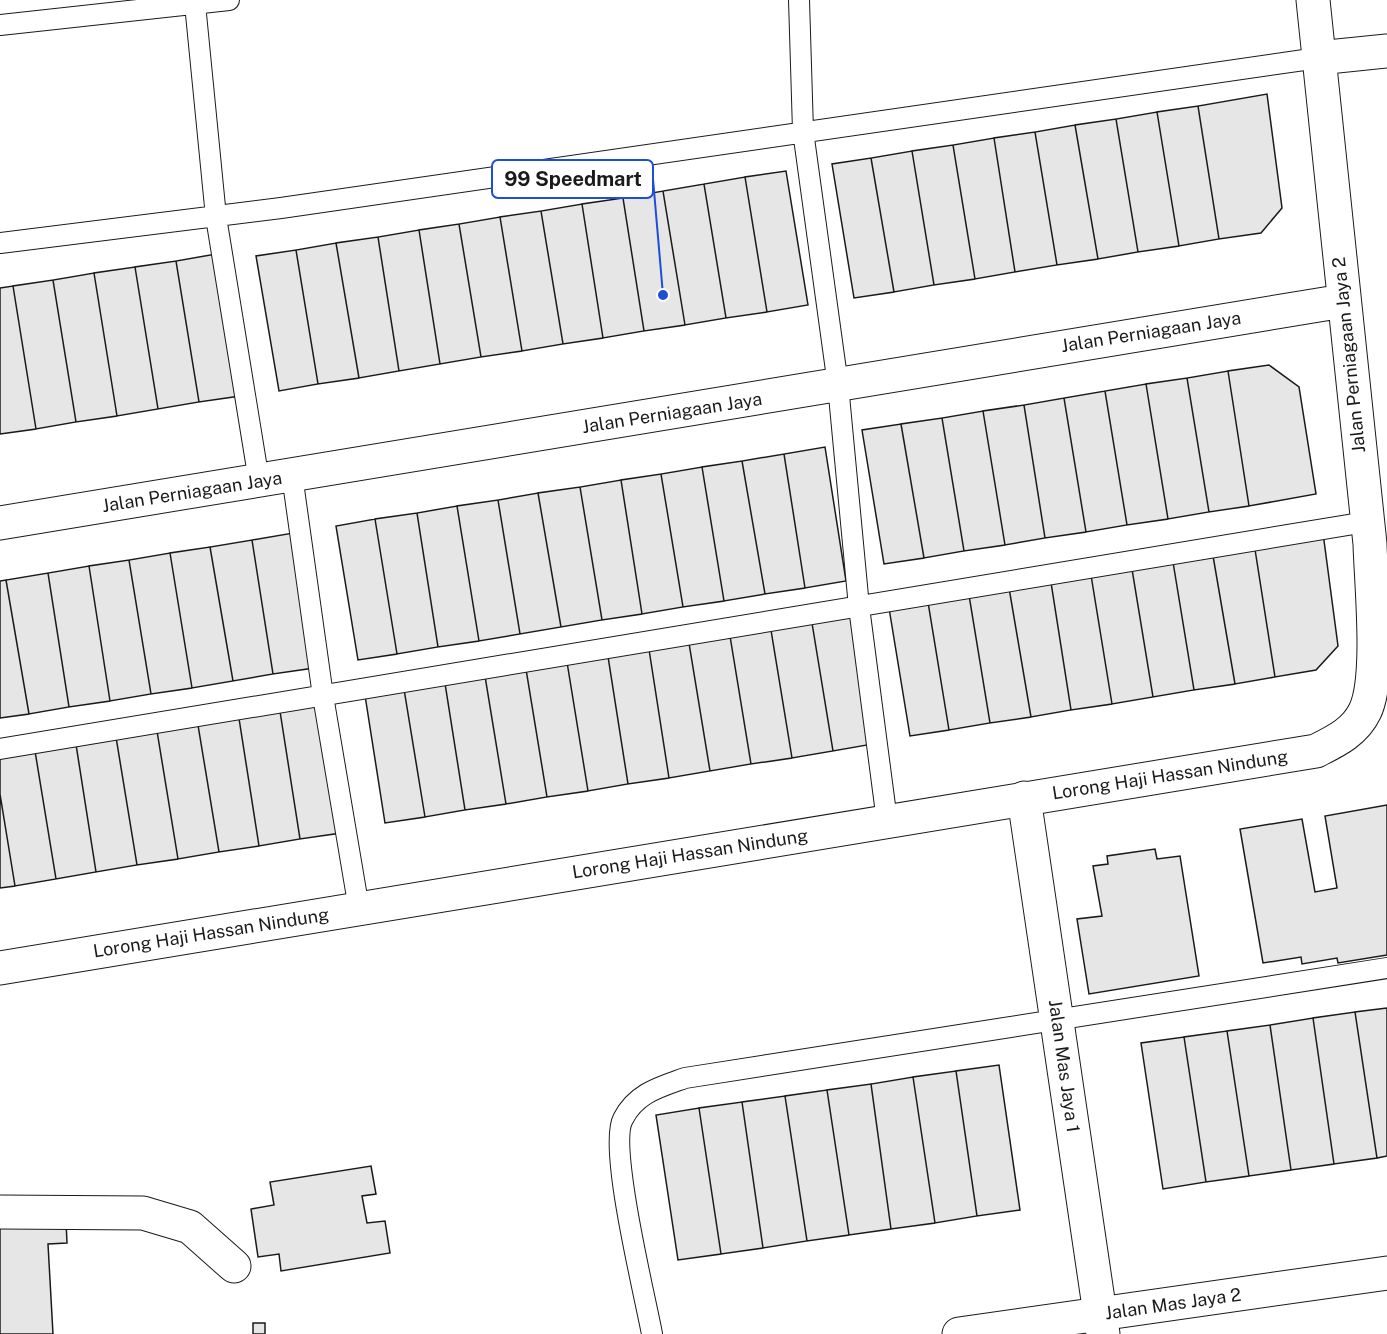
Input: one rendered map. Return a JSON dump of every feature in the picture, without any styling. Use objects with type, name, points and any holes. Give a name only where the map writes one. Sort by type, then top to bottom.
[{"type":"street","name":"Jalan Perniagaan Jaya 2","points":[[1313,0],[1343,301],[1374,536],[1372,678],[1376,709]]},
{"type":"street","points":[[1318,58],[1387,51]]},
{"type":"street","name":"Jalan Perniagaan Jaya","points":[[0,523],[1343,301]]},
{"type":"street","name":"Lorong Haji Hassan Nindung","points":[[0,968],[1316,751],[1346,736],[1376,709]]},
{"type":"street","name":"Jalan Mas Jaya 1","points":[[1024,798],[1102,1324]]},
{"type":"street","points":[[0,1212],[143,1213],[190,1227],[234,1266]]},
{"type":"street","name":"Jalan Mas Jaya 2","points":[[959,1334],[1102,1324],[1387,1273]]},
{"type":"lane","points":[[0,25],[229,0]]},
{"type":"lane","points":[[799,0],[803,131],[838,385],[859,607],[887,821]]},
{"type":"lane","points":[[195,4],[216,217],[259,481]]},
{"type":"lane","points":[[0,243],[216,217],[1318,58]]},
{"type":"lane","points":[[292,475],[323,696],[359,909]]},
{"type":"lane","points":[[0,749],[859,607],[1374,536]]},
{"type":"lane","points":[[652,1334],[618,1158],[621,1120],[641,1095],[685,1078],[1387,968]]},
{"type":"building","points":[[1267,94],[1282,208],[1261,233],[1219,239],[1198,106]]},
{"type":"building","points":[[1198,106],[1219,239],[1179,246],[1157,112]]},
{"type":"building","points":[[1157,112],[1179,246],[1138,252],[1116,119]]},
{"type":"building","points":[[1116,119],[1138,252],[1098,259],[1075,125]]},
{"type":"building","points":[[1075,125],[1098,259],[1057,265],[1035,132]]},
{"type":"building","points":[[1035,132],[1057,265],[1015,272],[994,138]]},
{"type":"building","points":[[994,138],[1015,272],[975,279],[953,145]]},
{"type":"building","points":[[953,145],[975,279],[934,285],[912,151]]},
{"type":"building","points":[[912,151],[934,285],[894,292],[871,158]]},
{"type":"building","points":[[871,158],[894,292],[854,298],[832,164]]},
{"type":"building","points":[[786,171],[808,305],[767,312],[745,177]]},
{"type":"building","points":[[745,177],[767,312],[726,318],[704,184]]},
{"type":"building","points":[[704,184],[726,318],[685,325],[663,191]]},
{"type":"building","points":[[663,191],[685,325],[644,331],[623,198]]},
{"type":"building","points":[[623,198],[644,331],[603,338],[582,204]]},
{"type":"building","points":[[582,204],[603,338],[563,344],[541,211]]},
{"type":"building","points":[[541,211],[563,344],[522,351],[500,217]]},
{"type":"building","points":[[500,217],[522,351],[481,357],[459,224]]},
{"type":"building","points":[[459,224],[481,357],[440,364],[419,230]]},
{"type":"building","points":[[419,230],[440,364],[399,371],[378,237]]},
{"type":"building","points":[[378,237],[399,371],[359,378],[336,243]]},
{"type":"building","points":[[336,243],[359,378],[318,384],[296,250]]},
{"type":"building","points":[[296,250],[318,384],[279,391],[256,256]]},
{"type":"building","points":[[216,254],[240,396],[199,402],[176,261]]},
{"type":"building","points":[[176,261],[199,402],[158,409],[135,267]]},
{"type":"building","points":[[135,267],[158,409],[117,416],[94,273]]},
{"type":"building","points":[[94,273],[117,416],[76,422],[53,280]]},
{"type":"building","points":[[53,280],[76,422],[36,429],[13,286]]},
{"type":"building","points":[[13,286],[36,429],[0,434],[0,288]]},
{"type":"building","points":[[1269,365],[1299,387],[1316,494],[1249,506],[1228,371]]},
{"type":"building","points":[[1228,371],[1249,506],[1209,512],[1187,378]]},
{"type":"building","points":[[1187,378],[1209,512],[1168,519],[1146,384]]},
{"type":"building","points":[[1146,384],[1168,519],[1127,525],[1105,391]]},
{"type":"building","points":[[1105,391],[1127,525],[1086,532],[1064,398]]},
{"type":"building","points":[[1064,398],[1086,532],[1045,538],[1024,405]]},
{"type":"building","points":[[1024,405],[1045,538],[1005,545],[983,411]]},
{"type":"building","points":[[983,411],[1005,545],[964,551],[942,418]]},
{"type":"building","points":[[942,418],[964,551],[924,558],[901,424]]},
{"type":"building","points":[[901,424],[924,558],[884,564],[862,430]]},
{"type":"building","points":[[825,447],[846,581],[805,588],[784,454]]},
{"type":"building","points":[[784,454],[805,588],[765,594],[742,461]]},
{"type":"building","points":[[742,461],[765,594],[724,601],[702,467]]},
{"type":"building","points":[[702,467],[724,601],[683,607],[661,474]]},
{"type":"building","points":[[661,474],[683,607],[642,614],[621,480]]},
{"type":"building","points":[[621,480],[642,614],[602,620],[580,487]]},
{"type":"building","points":[[580,487],[602,620],[561,627],[538,493]]},
{"type":"building","points":[[538,493],[561,627],[520,634],[498,500]]},
{"type":"building","points":[[498,500],[520,634],[479,641],[457,506]]},
{"type":"building","points":[[457,506],[479,641],[438,647],[417,513]]},
{"type":"building","points":[[417,513],[438,647],[397,654],[375,519]]},
{"type":"building","points":[[375,519],[397,654],[358,660],[336,526]]},
{"type":"building","points":[[293,533],[314,668],[273,674],[252,540]]},
{"type":"building","points":[[1323,533],[1338,646],[1316,670],[1275,677],[1254,543]]},
{"type":"building","points":[[252,540],[273,674],[233,681],[210,547]]},
{"type":"building","points":[[1254,543],[1275,677],[1235,684],[1212,550]]},
{"type":"building","points":[[210,547],[233,681],[192,688],[170,553]]},
{"type":"building","points":[[1212,550],[1235,684],[1194,690],[1172,556]]},
{"type":"building","points":[[170,553],[192,688],[151,694],[129,560]]},
{"type":"building","points":[[1172,556],[1194,690],[1153,697],[1131,563]]},
{"type":"building","points":[[129,560],[151,694],[110,701],[89,566]]},
{"type":"building","points":[[1131,563],[1153,697],[1112,704],[1090,569]]},
{"type":"building","points":[[89,566],[110,701],[69,707],[48,573]]},
{"type":"building","points":[[1090,569],[1112,704],[1071,710],[1050,576]]},
{"type":"building","points":[[48,573],[69,707],[29,714],[6,580]]},
{"type":"building","points":[[1050,576],[1071,710],[1031,717],[1008,582]]},
{"type":"building","points":[[6,580],[29,714],[0,718],[0,581]]},
{"type":"building","points":[[1008,582],[1031,717],[990,723],[968,589]]},
{"type":"building","points":[[968,589],[990,723],[949,730],[927,596]]},
{"type":"building","points":[[927,596],[949,730],[910,736],[888,602]]},
{"type":"building","points":[[852,611],[873,744],[833,751],[811,617]]},
{"type":"building","points":[[811,617],[833,751],[792,758],[770,624]]},
{"type":"building","points":[[770,624],[792,758],[751,764],[729,630]]},
{"type":"building","points":[[729,630],[751,764],[710,771],[688,637]]},
{"type":"building","points":[[688,637],[710,771],[669,778],[648,643]]},
{"type":"building","points":[[648,643],[669,778],[628,784],[607,650]]},
{"type":"building","points":[[607,650],[628,784],[588,791],[566,656]]},
{"type":"building","points":[[566,656],[588,791],[547,797],[525,663]]},
{"type":"building","points":[[525,663],[547,797],[506,804],[484,670]]},
{"type":"building","points":[[484,670],[506,804],[465,810],[444,677]]},
{"type":"building","points":[[444,677],[465,810],[425,817],[403,683]]},
{"type":"building","points":[[403,683],[425,817],[385,823],[364,689]]},
{"type":"building","points":[[319,699],[341,833],[300,839],[279,705]]},
{"type":"building","points":[[279,705],[300,839],[259,846],[238,712]]},
{"type":"building","points":[[238,712],[259,846],[219,852],[197,719]]},
{"type":"building","points":[[197,719],[219,852],[178,859],[156,725]]},
{"type":"building","points":[[156,725],[178,859],[137,865],[115,731]]},
{"type":"building","points":[[115,731],[137,865],[96,872],[75,738]]},
{"type":"building","points":[[75,738],[96,872],[56,879],[34,745]]},
{"type":"building","points":[[34,745],[56,879],[15,886],[0,794],[0,750]]},
{"type":"building","points":[[0,794],[15,886],[0,888]]},
{"type":"building","points":[[1387,805],[1387,955],[1338,963],[1337,958],[1302,964],[1301,957],[1263,963],[1240,829],[1302,819],[1315,892],[1337,888],[1325,816]]},
{"type":"building","points":[[1155,849],[1157,859],[1180,856],[1199,976],[1089,994],[1077,919],[1102,916],[1093,866],[1108,864],[1107,856]]},
{"type":"building","points":[[1387,1008],[1387,1156],[1377,1158],[1355,1012]]},
{"type":"building","points":[[1355,1012],[1377,1158],[1334,1164],[1313,1018]]},
{"type":"building","points":[[1313,1018],[1334,1164],[1291,1170],[1270,1025]]},
{"type":"building","points":[[1270,1025],[1291,1170],[1249,1176],[1227,1031]]},
{"type":"building","points":[[1227,1031],[1249,1176],[1206,1182],[1184,1037]]},
{"type":"building","points":[[1184,1037],[1206,1182],[1163,1189],[1141,1043]]},
{"type":"building","points":[[999,1065],[1020,1210],[977,1216],[956,1071]]},
{"type":"building","points":[[956,1071],[977,1216],[935,1223],[913,1077]]},
{"type":"building","points":[[913,1077],[935,1223],[891,1229],[871,1084]]},
{"type":"building","points":[[871,1084],[891,1229],[849,1235],[827,1090]]},
{"type":"building","points":[[827,1090],[849,1235],[807,1241],[785,1096]]},
{"type":"building","points":[[785,1096],[807,1241],[763,1248],[742,1102]]},
{"type":"building","points":[[742,1102],[763,1248],[721,1254],[699,1108]]},
{"type":"building","points":[[699,1108],[721,1254],[678,1260],[656,1115]]},
{"type":"building","points":[[371,1166],[376,1194],[362,1196],[367,1223],[385,1221],[390,1253],[281,1271],[279,1254],[258,1257],[251,1209],[274,1205],[270,1182]]},
{"type":"building","points":[[66,1221],[67,1243],[48,1244],[53,1334],[0,1334],[0,1224]]},
{"type":"building","points":[[253,1323],[265,1323],[265,1334],[253,1334]]},
{"type":"place","name":"99 Speedmart","points":[[663,295]]}]
